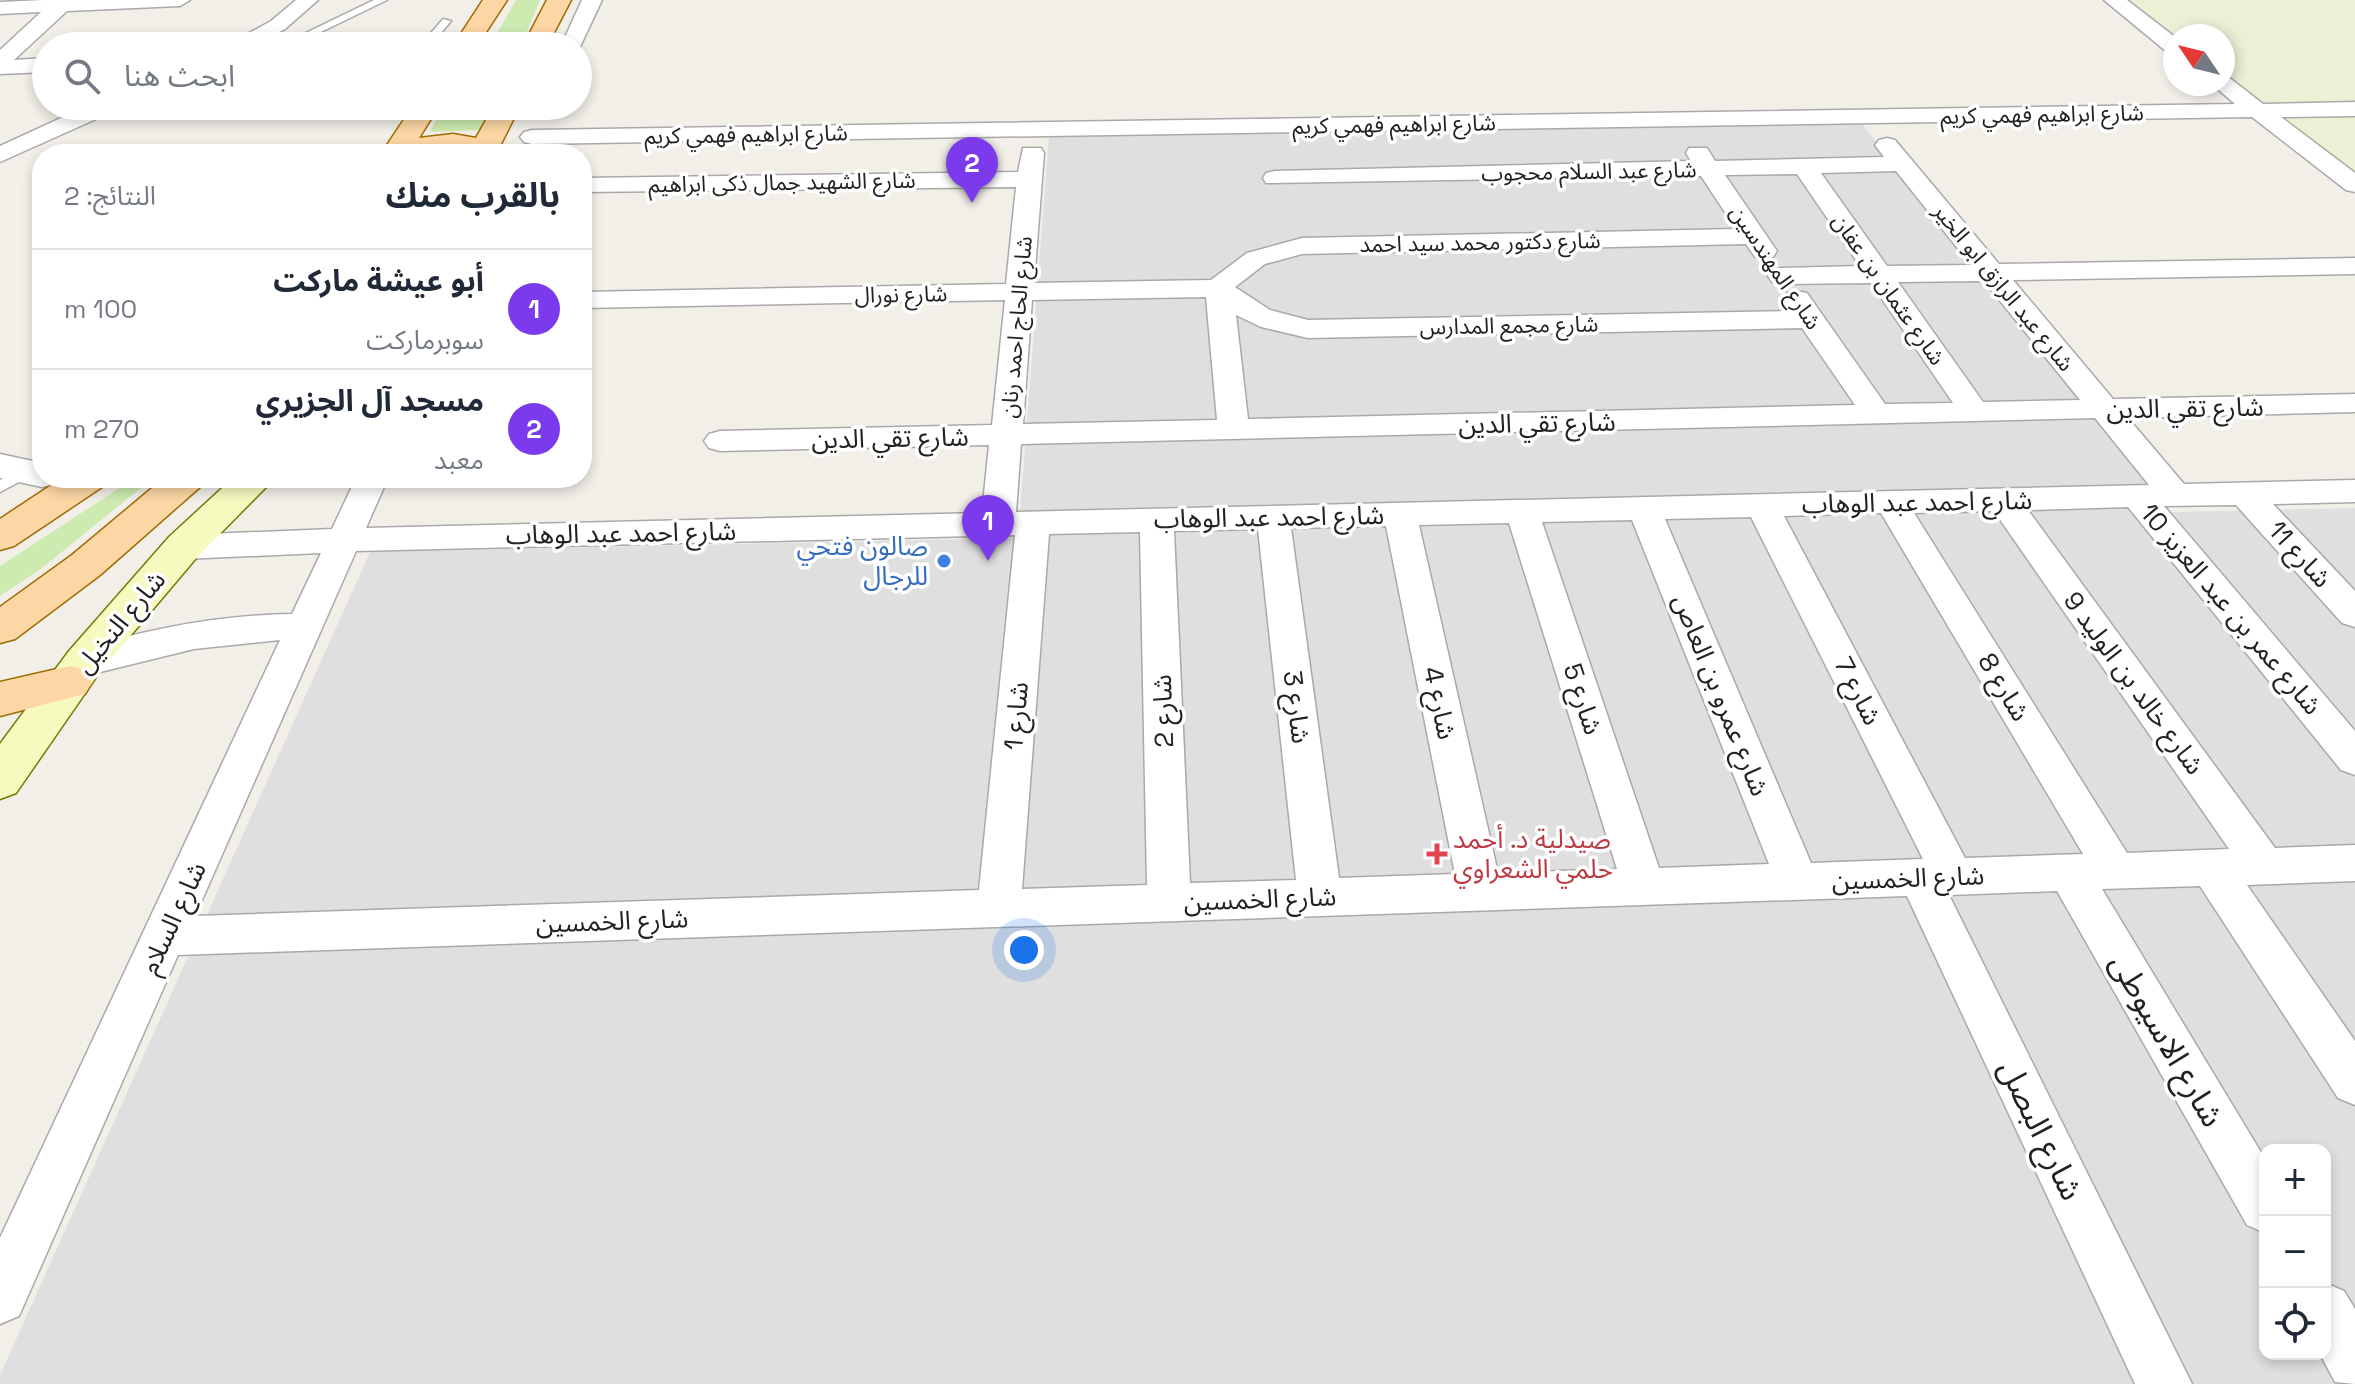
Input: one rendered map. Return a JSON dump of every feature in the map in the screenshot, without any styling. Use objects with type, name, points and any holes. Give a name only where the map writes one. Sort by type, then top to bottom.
[{"type":"main road","points":[[474,32],[495,0]]},
{"type":"main road","points":[[542,32],[559,0]]},
{"type":"main road","points":[[403,144],[418,120]]},
{"type":"main road","points":[[487,144],[500,120]]},
{"type":"main road","points":[[438,144],[460,144]]},
{"type":"main road","points":[[0,537],[34,488]]},
{"type":"main road","points":[[0,628],[80,570],[175,488]]},
{"type":"main road","name":"شارع النخيل","points":[[0,780],[77,672],[183,547],[245,488]]},
{"type":"main road","points":[[0,699],[77,672]]},
{"type":"street","points":[[0,8],[180,0]]},
{"type":"street","points":[[264,32],[278,25],[308,0]]},
{"type":"street","points":[[578,32],[592,0]]},
{"type":"street","points":[[2114,0],[2163,38]]},
{"type":"street","points":[[0,61],[64,3]]},
{"type":"street","points":[[0,67],[32,66]]},
{"type":"street","points":[[2235,94],[2355,185]]},
{"type":"street","name":"شارع ابراهيم فهمي كريم","points":[[532,136],[2355,109]]},
{"type":"street","name":"شارع عبد الرازق ابو الخير","points":[[1864,117],[2175,495]]},
{"type":"street","points":[[15,123],[77,120]]},
{"type":"street","points":[[0,155],[77,120]]},
{"type":"street","name":"شارع المهندسين","points":[[1675,120],[1877,415]]},
{"type":"street","name":"شارع الحاج احمد رنان","points":[[1015,524],[1006,436],[1034,130]]},
{"type":"street","name":"شارع عبد السلام محجوب","points":[[1275,178],[1903,164]]},
{"type":"street","name":"شارع عثمان بن عفان","points":[[1804,166],[1975,413]]},
{"type":"street","name":"شارع الشهيد جمال ذكى ابراهيم","points":[[592,185],[1029,179]]},
{"type":"street","name":"شارع دكتور محمد سيد احمد","points":[[1219,288],[1250,259],[1274,250],[1302,246],[1754,236]]},
{"type":"street","points":[[1782,276],[2355,266]]},
{"type":"street","points":[[1219,288],[1234,431]]},
{"type":"street","name":"شارع نورال","points":[[592,300],[1219,288]]},
{"type":"street","name":"شارع مجمع المدارس","points":[[1219,288],[1253,316],[1278,325],[1308,329],[1811,319]]},
{"type":"street","name":"شارع تقي الدين","points":[[720,441],[2355,403]]},
{"type":"street","name":"شارع السلام","points":[[0,1297],[368,488]]},
{"type":"street","name":"شارع احمد عبد الوهاب","points":[[183,547],[345,540],[2355,491]]},
{"type":"street","name":"شارع 11","points":[[2245,494],[2355,614]]},
{"type":"street","name":"شارع عمر بن عبد العزيز 10","points":[[2137,496],[2355,759]]},
{"type":"street","name":"شارع خالد بن الوليد 9","points":[[2003,499],[2264,866]]},
{"type":"street","name":"شارع 8","points":[[1891,502],[2116,871]]},
{"type":"street","name":"شارع 7","points":[[1762,505],[1936,876]]},
{"type":"street","name":"شارع عمرو بن العاص","points":[[1644,508],[1797,881]]},
{"type":"street","name":"شارع 5","points":[[1522,511],[1644,886]]},
{"type":"street","name":"شارع 4","points":[[1400,514],[1480,891]]},
{"type":"street","name":"شارع 3","points":[[1273,517],[1320,897]]},
{"type":"street","name":"شارع 2","points":[[1157,520],[1169,902]]},
{"type":"street","name":"شارع 1","points":[[999,908],[1015,524]]},
{"type":"street","points":[[77,672],[144,644],[201,632],[255,626],[306,627]]},
{"type":"street","name":"شارع الخمسين","points":[[165,936],[2355,863]]},
{"type":"street","points":[[2212,868],[2355,1082]]},
{"type":"street","name":"شارع الاسيوطى","points":[[2069,872],[2259,1197]]},
{"type":"street","name":"شارع البصل","points":[[1936,876],[2164,1384]]},
{"type":"street","points":[[2331,1320],[2355,1362]]},
{"type":"lane","points":[[314,32],[382,0]]},
{"type":"lane","points":[[437,32],[446,21]]},
{"type":"shaded area","points":[[1861,123],[2171,512],[2355,508],[2355,1384],[0,1384],[0,1375],[370,552],[1018,538],[1049,136]]},
{"type":"green space","points":[[516,0],[540,0],[527,32],[498,32]]},
{"type":"green space","points":[[2124,0],[2355,0],[2355,173],[2235,83],[2235,24],[2163,24],[2163,29]]},
{"type":"green space","points":[[436,120],[485,120],[480,130],[430,132]]},
{"type":"green space","points":[[120,488],[141,488],[41,569],[0,596],[0,566]]},
{"type":"place","name":"مسجد آل الجزيري","points":[[972,203]]},
{"type":"place","name":"صالون فتحي للرجال","points":[[944,561]]},
{"type":"place","name":"أبو عيشة ماركت","points":[[988,561]]},
{"type":"place","name":"صيدلية د. أحمد حلمي الشعراوي","points":[[1437,854]]}]
